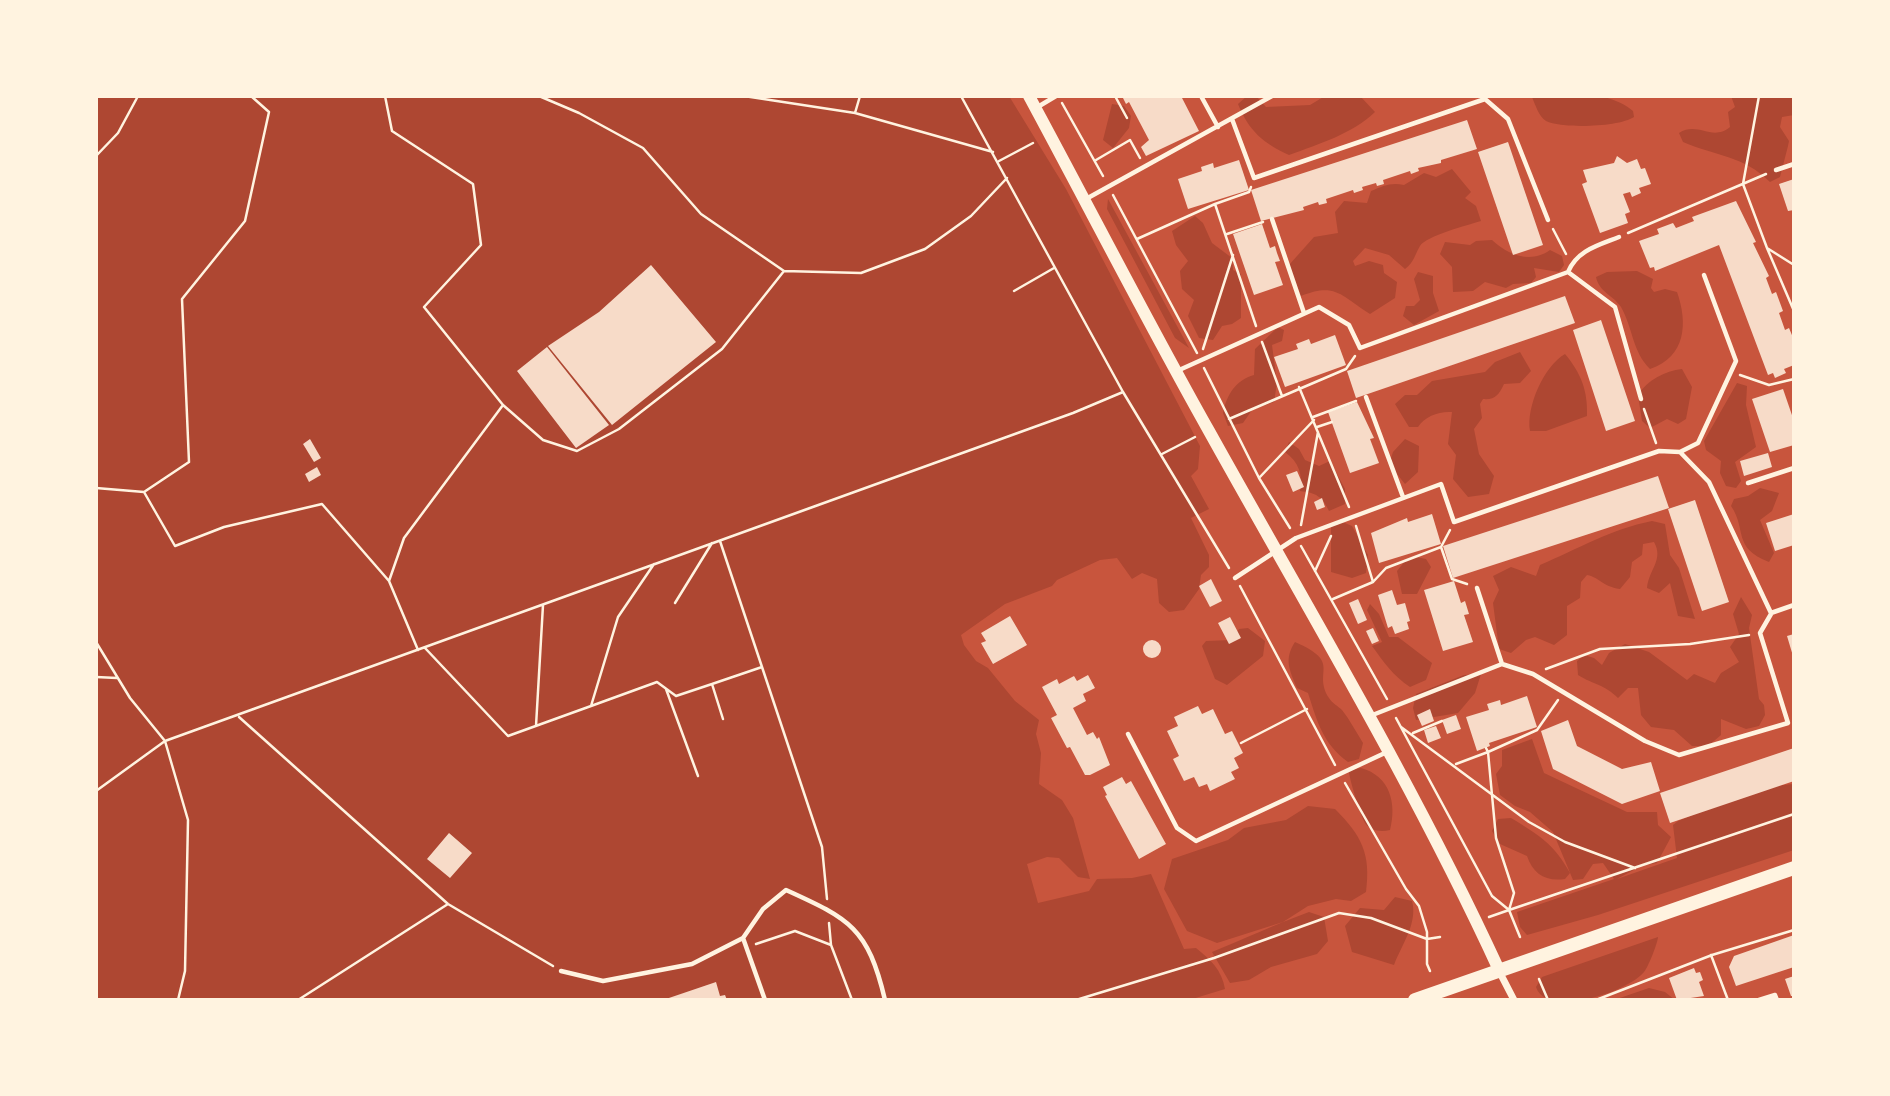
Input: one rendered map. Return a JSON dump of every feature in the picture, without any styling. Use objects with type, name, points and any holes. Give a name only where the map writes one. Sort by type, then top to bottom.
[{"type":"highway","points":[[1415,1000],[1794,868]]},
{"type":"main road","points":[[1032,102],[1177,372],[1369,716],[1476,920],[1499,970]]},
{"type":"street","points":[[1499,970],[1514,1000]]},
{"type":"lane","points":[[1032,102],[1057,96]]},
{"type":"lane","points":[[1201,96],[1218,127]]},
{"type":"lane","points":[[1086,199],[1272,96]]},
{"type":"lane","points":[[1232,119],[1254,178],[1485,98],[1508,119],[1548,220]]},
{"type":"lane","points":[[1776,170],[1794,164]]},
{"type":"lane","points":[[1272,219],[1304,313]]},
{"type":"lane","points":[[1177,372],[1258,332],[1319,307],[1349,325],[1360,348],[1568,272],[1571,264],[1585,250],[1619,237]]},
{"type":"lane","points":[[1568,272],[1615,307],[1641,399]]},
{"type":"lane","points":[[1236,578],[1296,537],[1352,514],[1441,484],[1454,522],[1659,451],[1680,452],[1698,443],[1735,361],[1704,275]]},
{"type":"lane","points":[[1366,397],[1403,497]]},
{"type":"lane","points":[[1680,452],[1709,482],[1771,613]]},
{"type":"lane","points":[[1748,483],[1794,468]]},
{"type":"lane","points":[[1477,588],[1502,664]]},
{"type":"lane","points":[[1369,716],[1502,664],[1533,674],[1644,741],[1679,755],[1787,723],[1760,633],[1771,613],[1794,605]]},
{"type":"lane","points":[[1128,734],[1177,828],[1196,841],[1387,752]]},
{"type":"lane","points":[[561,971],[603,981],[692,964],[743,938],[763,909],[786,890],[839,915],[866,942],[877,967],[885,1000]]},
{"type":"lane","points":[[743,938],[765,1000]]},
{"type":"lane","points":[[1759,1000],[1775,995],[1777,1000]]},
{"type":"path","points":[[96,156],[118,133],[138,96]]},
{"type":"path","points":[[96,488],[144,492],[189,462],[182,299],[245,221],[269,112],[251,96]]},
{"type":"path","points":[[384,96],[392,131],[473,184],[481,246],[424,307],[503,405],[542,440],[577,451],[619,429],[722,349],[783,271]]},
{"type":"path","points":[[540,96],[579,113],[643,148],[701,214],[783,271],[861,273],[925,249],[971,216],[1007,178]]},
{"type":"path","points":[[744,96],[855,113],[993,152]]},
{"type":"path","points":[[855,113],[860,96]]},
{"type":"path","points":[[961,96],[1124,391],[1236,578],[1339,774],[1406,889],[1419,906],[1427,939],[1427,964],[1430,971]]},
{"type":"path","points":[[1057,96],[1137,239],[1259,478],[1333,599],[1492,895],[1509,909],[1520,937]]},
{"type":"path","points":[[1115,96],[1127,118]]},
{"type":"path","points":[[1759,96],[1743,184],[1794,312]]},
{"type":"path","points":[[1062,127],[1073,123]]},
{"type":"path","points":[[1095,160],[1130,140],[1145,167]]},
{"type":"path","points":[[998,161],[1033,143]]},
{"type":"path","points":[[1138,155],[1144,152]]},
{"type":"path","points":[[1619,237],[1776,170]]},
{"type":"path","points":[[1137,239],[1249,192],[1254,178]]},
{"type":"path","points":[[1215,204],[1282,396]]},
{"type":"path","points":[[1227,234],[1272,219]]},
{"type":"path","points":[[1548,220],[1571,264]]},
{"type":"path","points":[[1767,248],[1794,265]]},
{"type":"path","points":[[1200,359],[1233,254]]},
{"type":"path","points":[[1014,291],[1056,268]]},
{"type":"path","points":[[1229,419],[1346,369],[1360,348]]},
{"type":"path","points":[[1731,372],[1769,385],[1794,379]]},
{"type":"path","points":[[1299,387],[1352,514],[1373,582]]},
{"type":"path","points":[[96,792],[166,741],[239,717],[1073,413],[1124,391]]},
{"type":"path","points":[[1259,478],[1314,419],[1366,397]]},
{"type":"path","points":[[389,581],[404,538],[503,405]]},
{"type":"path","points":[[1646,414],[1659,451]]},
{"type":"path","points":[[1317,429],[1332,422]]},
{"type":"path","points":[[1296,537],[1305,512],[1317,429]]},
{"type":"path","points":[[1162,454],[1195,437]]},
{"type":"path","points":[[144,492],[175,546],[224,527],[322,504],[389,581],[418,650]]},
{"type":"path","points":[[1315,571],[1338,520]]},
{"type":"path","points":[[1333,599],[1373,582],[1386,568],[1441,547],[1454,522]]},
{"type":"path","points":[[720,541],[822,847],[831,945],[852,1000]]},
{"type":"path","points":[[675,603],[712,543]]},
{"type":"path","points":[[1441,547],[1452,579],[1477,588]]},
{"type":"path","points":[[591,706],[618,617],[654,564]]},
{"type":"path","points":[[536,726],[543,605]]},
{"type":"path","points":[[1533,674],[1600,649],[1690,644],[1760,633]]},
{"type":"path","points":[[96,642],[118,678],[166,741],[188,820],[185,971],[178,1000]]},
{"type":"path","points":[[425,648],[508,736],[657,682],[676,696],[762,667]]},
{"type":"path","points":[[96,677],[118,678]]},
{"type":"path","points":[[712,684],[723,719]]},
{"type":"path","points":[[666,688],[698,776]]},
{"type":"path","points":[[1454,764],[1537,730],[1564,691]]},
{"type":"path","points":[[1241,743],[1307,709]]},
{"type":"path","points":[[239,717],[448,904],[561,971]]},
{"type":"path","points":[[1405,736],[1442,721]]},
{"type":"path","points":[[1400,726],[1454,764],[1492,798],[1565,842],[1636,868]]},
{"type":"path","points":[[1487,750],[1496,838],[1514,893],[1509,909]]},
{"type":"path","points":[[1487,917],[1794,814]]},
{"type":"path","points":[[299,1000],[448,904]]},
{"type":"path","points":[[1076,1000],[1214,958],[1339,913],[1371,918],[1427,939],[1440,937]]},
{"type":"path","points":[[747,948],[795,930],[831,945]]},
{"type":"path","points":[[1596,1000],[1711,955],[1794,930]]},
{"type":"path","points":[[1711,955],[1728,1000]]},
{"type":"path","points":[[1539,979],[1548,1000]]},
{"type":"shaded area","points":[[1593,95],[1621,103],[1633,111],[1634,117],[1604,125],[1554,124],[1541,117],[1532,97],[1516,96]]},
{"type":"shaded area","points":[[96,96],[1009,96],[1066,189],[1200,446],[1198,469],[1191,476],[1209,509],[1191,518],[1209,555],[1209,567],[1201,575],[1199,589],[1184,610],[1169,612],[1159,603],[1157,579],[1142,573],[1132,579],[1117,558],[1100,560],[1057,580],[1052,586],[1005,604],[961,635],[964,645],[976,661],[988,668],[1015,701],[1039,720],[1036,734],[1041,753],[1039,784],[1062,800],[1073,818],[1090,879],[1078,877],[1059,858],[1047,857],[1027,864],[1038,903],[1089,891],[1097,879],[1132,878],[1151,874],[1184,949],[1196,948],[1206,956],[1218,971],[1225,989],[1189,1000],[96,1000]]},
{"type":"shaded area","points":[[1247,96],[1256,96],[1266,107],[1310,105],[1325,96],[1360,96],[1375,112],[1346,132],[1289,155],[1264,141],[1247,122],[1238,104]]},
{"type":"shaded area","points":[[1731,96],[1794,96],[1794,115],[1782,117],[1780,127],[1789,141],[1780,177],[1770,182],[1740,162],[1683,142],[1679,133],[1686,130],[1717,133],[1730,127],[1728,112],[1735,107]]},
{"type":"shaded area","points":[[1112,104],[1124,106],[1131,116],[1129,128],[1113,148],[1103,140]]},
{"type":"shaded area","points":[[1452,169],[1471,192],[1465,198],[1476,206],[1481,221],[1430,238],[1420,246],[1413,261],[1405,269],[1389,255],[1365,248],[1353,261],[1355,266],[1369,261],[1383,265],[1384,273],[1397,282],[1395,298],[1370,314],[1331,291],[1322,290],[1301,296],[1289,265],[1314,237],[1338,233],[1335,212],[1344,201],[1367,203],[1371,191],[1391,184],[1404,185],[1424,173],[1436,177]]},
{"type":"shaded area","points":[[1108,199],[1189,348],[1175,338],[1107,209]]},
{"type":"shaded area","points":[[1195,216],[1203,223],[1212,243],[1232,258],[1233,270],[1241,274],[1241,318],[1222,326],[1213,340],[1199,338],[1188,316],[1194,300],[1182,289],[1180,271],[1188,261],[1176,245],[1172,231]]},
{"type":"shaded area","points":[[1492,240],[1505,250],[1520,256],[1535,256],[1550,250],[1562,256],[1564,265],[1559,272],[1534,268],[1536,277],[1531,283],[1513,284],[1506,288],[1485,282],[1473,291],[1453,292],[1452,267],[1440,254],[1445,242],[1470,245],[1476,241]]},
{"type":"shaded area","points":[[1637,271],[1653,279],[1651,288],[1654,292],[1665,289],[1677,292],[1682,315],[1683,327],[1677,348],[1662,364],[1650,369],[1636,347],[1621,307],[1603,290],[1596,277],[1607,272]]},
{"type":"shaded area","points":[[1418,272],[1433,276],[1433,293],[1439,311],[1414,325],[1403,316],[1406,306],[1414,306],[1420,300],[1414,279]]},
{"type":"shaded area","points":[[1278,327],[1284,330],[1282,341],[1272,345],[1277,383],[1274,402],[1252,410],[1243,423],[1228,426],[1223,413],[1230,394],[1242,380],[1254,375],[1255,349]]},
{"type":"shaded area","points":[[1520,352],[1531,371],[1520,383],[1504,384],[1496,396],[1483,399],[1480,404],[1482,418],[1474,429],[1479,454],[1494,476],[1489,494],[1468,497],[1453,479],[1456,455],[1448,444],[1452,412],[1433,415],[1418,427],[1409,427],[1395,404],[1405,395],[1417,395],[1432,381],[1485,372],[1495,362]]},
{"type":"shaded area","points":[[1565,354],[1582,383],[1587,416],[1546,431],[1530,431],[1529,421],[1538,388],[1550,368]]},
{"type":"shaded area","points":[[1682,369],[1692,387],[1686,419],[1678,424],[1667,419],[1650,428],[1642,421],[1638,395],[1657,377]]},
{"type":"shaded area","points":[[1737,383],[1747,386],[1746,405],[1756,447],[1735,462],[1741,481],[1736,488],[1726,486],[1720,473],[1721,461],[1706,450],[1704,441]]},
{"type":"shaded area","points":[[1405,439],[1419,446],[1418,472],[1405,484],[1389,464],[1393,452]]},
{"type":"shaded area","points":[[1289,442],[1299,449],[1305,460],[1319,466],[1330,461],[1345,489],[1345,504],[1329,511],[1318,496],[1300,491],[1299,469],[1285,452]]},
{"type":"shaded area","points":[[1760,488],[1779,493],[1772,511],[1760,520],[1774,553],[1769,562],[1757,557],[1745,544],[1731,506],[1734,499],[1748,496]]},
{"type":"shaded area","points":[[1340,521],[1352,526],[1368,555],[1366,573],[1352,578],[1331,572],[1331,526]]},
{"type":"shaded area","points":[[1652,521],[1665,524],[1670,555],[1679,568],[1695,619],[1678,616],[1670,583],[1659,593],[1647,588],[1657,559],[1654,542],[1643,544],[1642,555],[1632,562],[1630,577],[1620,589],[1587,575],[1581,582],[1580,598],[1567,606],[1567,635],[1554,645],[1535,637],[1526,640],[1511,653],[1499,649],[1493,603],[1499,590],[1493,576],[1511,567],[1536,576],[1540,565],[1609,534]]},
{"type":"shaded area","points":[[1416,557],[1426,559],[1431,567],[1417,594],[1402,594],[1397,571],[1405,561]]},
{"type":"shaded area","points":[[1741,597],[1752,615],[1749,628],[1759,699],[1764,705],[1765,715],[1759,726],[1746,729],[1721,719],[1721,735],[1708,746],[1692,746],[1674,730],[1651,727],[1641,715],[1638,688],[1628,688],[1618,698],[1578,675],[1577,661],[1584,655],[1594,658],[1602,665],[1609,653],[1625,644],[1649,652],[1687,680],[1694,674],[1715,683],[1721,673],[1739,662],[1730,647],[1739,634],[1733,614]]},
{"type":"shaded area","points":[[1370,604],[1379,614],[1389,637],[1398,637],[1432,663],[1426,680],[1410,687],[1393,673],[1380,657],[1372,646],[1382,642],[1367,610]]},
{"type":"shaded area","points":[[1248,628],[1265,641],[1263,656],[1227,685],[1215,679],[1202,646],[1206,641],[1232,640],[1239,629]]},
{"type":"shaded area","points":[[1295,642],[1310,649],[1322,662],[1323,681],[1329,698],[1342,710],[1363,743],[1359,759],[1348,762],[1332,748],[1318,722],[1308,693],[1297,688],[1289,664]]},
{"type":"shaded area","points":[[1481,674],[1475,693],[1458,713],[1416,720],[1413,708],[1416,694],[1464,675]]},
{"type":"shaded area","points":[[1532,739],[1544,773],[1627,812],[1657,812],[1658,825],[1671,837],[1657,863],[1641,866],[1617,879],[1677,858],[1673,825],[1678,821],[1761,787],[1794,784],[1794,850],[1598,915],[1527,935],[1520,927],[1517,912],[1614,879],[1603,863],[1593,864],[1583,879],[1573,880],[1553,832],[1530,812],[1515,806],[1500,795],[1496,774],[1502,766],[1502,750]]},
{"type":"shaded area","points":[[1361,768],[1379,777],[1389,792],[1392,801],[1390,830],[1376,830],[1365,823],[1349,774],[1349,770]]},
{"type":"shaded area","points":[[1308,806],[1335,809],[1352,828],[1366,856],[1366,892],[1351,901],[1336,899],[1308,906],[1283,922],[1217,943],[1187,931],[1164,889],[1172,859],[1228,840],[1244,828],[1286,820]]},
{"type":"shaded area","points":[[1511,818],[1552,847],[1570,873],[1565,879],[1546,878],[1533,868],[1527,856],[1500,844],[1492,831],[1498,819]]},
{"type":"shaded area","points":[[1395,897],[1412,901],[1413,917],[1394,965],[1352,952],[1345,926],[1360,908],[1384,910]]},
{"type":"shaded area","points":[[1309,912],[1324,917],[1328,941],[1317,954],[1271,967],[1249,980],[1230,983],[1212,952]]},
{"type":"shaded area","points":[[1658,937],[1644,972],[1635,980],[1605,994],[1570,1002],[1555,1001],[1543,996],[1536,987],[1542,977]]},
{"type":"shaded area","points":[[1649,988],[1665,992],[1675,1000],[1614,1000]]},
{"type":"building","points":[[1122,96],[1181,96],[1199,131],[1146,156],[1141,147],[1149,140],[1129,102],[1126,104]]},
{"type":"building","points":[[1467,120],[1477,149],[1441,160],[1441,163],[1418,168],[1419,171],[1411,174],[1410,171],[1383,180],[1384,184],[1377,186],[1376,183],[1362,187],[1363,190],[1354,193],[1353,190],[1326,199],[1327,203],[1319,205],[1318,202],[1303,207],[1304,210],[1261,221],[1251,190]]},
{"type":"building","points":[[1508,142],[1543,245],[1513,255],[1478,152]]},
{"type":"building","points":[[1617,156],[1627,163],[1637,159],[1641,169],[1645,168],[1651,184],[1639,188],[1641,193],[1632,197],[1630,192],[1623,194],[1630,212],[1625,214],[1628,223],[1600,233],[1582,184],[1587,182],[1583,170],[1614,163]]},
{"type":"building","points":[[1239,160],[1249,190],[1188,209],[1178,179],[1202,171],[1201,167],[1213,163],[1214,168]]},
{"type":"building","points":[[1794,179],[1794,210],[1788,211],[1779,184]]},
{"type":"building","points":[[1736,201],[1756,242],[1753,243],[1769,276],[1766,278],[1772,294],[1776,292],[1783,311],[1779,313],[1785,330],[1789,328],[1794,340],[1794,365],[1784,369],[1786,373],[1775,378],[1773,373],[1768,375],[1719,245],[1655,271],[1654,267],[1650,268],[1639,241],[1659,234],[1657,229],[1673,223],[1676,228],[1694,221],[1692,217]]},
{"type":"building","points":[[1262,224],[1270,248],[1275,246],[1280,261],[1275,262],[1283,285],[1254,295],[1233,234]]},
{"type":"building","points":[[651,265],[716,342],[612,425],[548,346],[599,312]]},
{"type":"building","points":[[1565,296],[1575,323],[1356,398],[1347,371]]},
{"type":"building","points":[[1601,320],[1635,421],[1606,431],[1573,330]]},
{"type":"building","points":[[1335,335],[1346,365],[1285,387],[1274,357],[1298,349],[1296,344],[1309,339],[1311,344]]},
{"type":"building","points":[[547,347],[609,425],[576,448],[517,371]]},
{"type":"building","points":[[1783,389],[1794,421],[1794,445],[1770,452],[1752,399]]},
{"type":"building","points":[[1357,402],[1374,438],[1370,439],[1379,463],[1350,473],[1328,412]]},
{"type":"building","points":[[310,439],[321,458],[314,462],[303,444]]},
{"type":"building","points":[[1768,453],[1772,467],[1744,476],[1740,461]]},
{"type":"building","points":[[317,467],[321,475],[309,482],[305,474]]},
{"type":"building","points":[[1297,471],[1304,487],[1293,492],[1286,475]]},
{"type":"building","points":[[1658,476],[1669,508],[1453,578],[1443,546]]},
{"type":"building","points":[[1322,498],[1325,507],[1317,510],[1314,502]]},
{"type":"building","points":[[1695,500],[1729,602],[1702,611],[1668,509]]},
{"type":"building","points":[[1432,514],[1441,544],[1379,563],[1371,533],[1407,518],[1408,522]]},
{"type":"building","points":[[1794,514],[1794,545],[1775,551],[1766,523]]},
{"type":"building","points":[[1211,579],[1222,601],[1210,607],[1199,586]]},
{"type":"building","points":[[1454,581],[1461,603],[1465,601],[1469,614],[1464,615],[1473,642],[1443,651],[1424,590]]},
{"type":"building","points":[[1392,590],[1397,605],[1405,603],[1410,621],[1407,622],[1409,629],[1395,634],[1392,626],[1388,628],[1378,595]]},
{"type":"building","points":[[1358,599],[1367,620],[1358,624],[1349,603]]},
{"type":"building","points":[[1010,616],[1027,645],[993,664],[981,643],[986,641],[981,633]]},
{"type":"building","points":[[1230,617],[1241,638],[1229,644],[1218,623]]},
{"type":"building","points":[[1373,628],[1379,641],[1372,644],[1366,631]]},
{"type":"building","points":[[1794,634],[1794,656],[1793,656],[1787,636]]},
{"type":"building","points":[[1152,640],[1158,643],[1161,649],[1158,655],[1152,658],[1146,655],[1143,649],[1146,643]]},
{"type":"building","points":[[1088,675],[1095,688],[1083,694],[1086,701],[1073,708],[1087,735],[1093,732],[1097,739],[1099,737],[1110,765],[1085,775],[1051,718],[1057,715],[1042,687],[1057,679],[1059,684],[1074,676],[1077,681]]},
{"type":"building","points":[[1527,696],[1537,727],[1489,743],[1490,746],[1477,751],[1466,717],[1489,710],[1487,704],[1500,700],[1501,705]]},
{"type":"building","points":[[1198,706],[1202,714],[1213,709],[1225,734],[1232,731],[1243,753],[1234,758],[1239,768],[1231,772],[1235,779],[1210,791],[1207,784],[1199,787],[1194,777],[1184,781],[1173,759],[1179,756],[1167,731],[1178,726],[1174,717]]},
{"type":"building","points":[[1430,709],[1434,721],[1422,726],[1417,715]]},
{"type":"building","points":[[1456,715],[1461,729],[1447,734],[1442,720]]},
{"type":"building","points":[[1568,720],[1577,746],[1622,769],[1651,762],[1660,791],[1622,804],[1553,769],[1541,731]]},
{"type":"building","points":[[1436,726],[1441,738],[1428,743],[1424,730]]},
{"type":"building","points":[[1794,748],[1794,781],[1670,823],[1660,793]]},
{"type":"building","points":[[1122,777],[1126,784],[1131,781],[1166,844],[1139,859],[1105,796],[1107,795],[1103,787]]},
{"type":"building","points":[[449,833],[472,853],[450,878],[427,859]]},
{"type":"building","points":[[1794,935],[1794,967],[1736,986],[1729,967],[1734,956]]},
{"type":"building","points":[[1694,968],[1696,973],[1700,972],[1703,980],[1699,982],[1704,996],[1677,1000],[1669,978]]},
{"type":"building","points":[[1794,976],[1794,996],[1791,996],[1785,979]]},
{"type":"building","points":[[716,982],[720,996],[725,995],[727,1000],[663,1000]]}]
